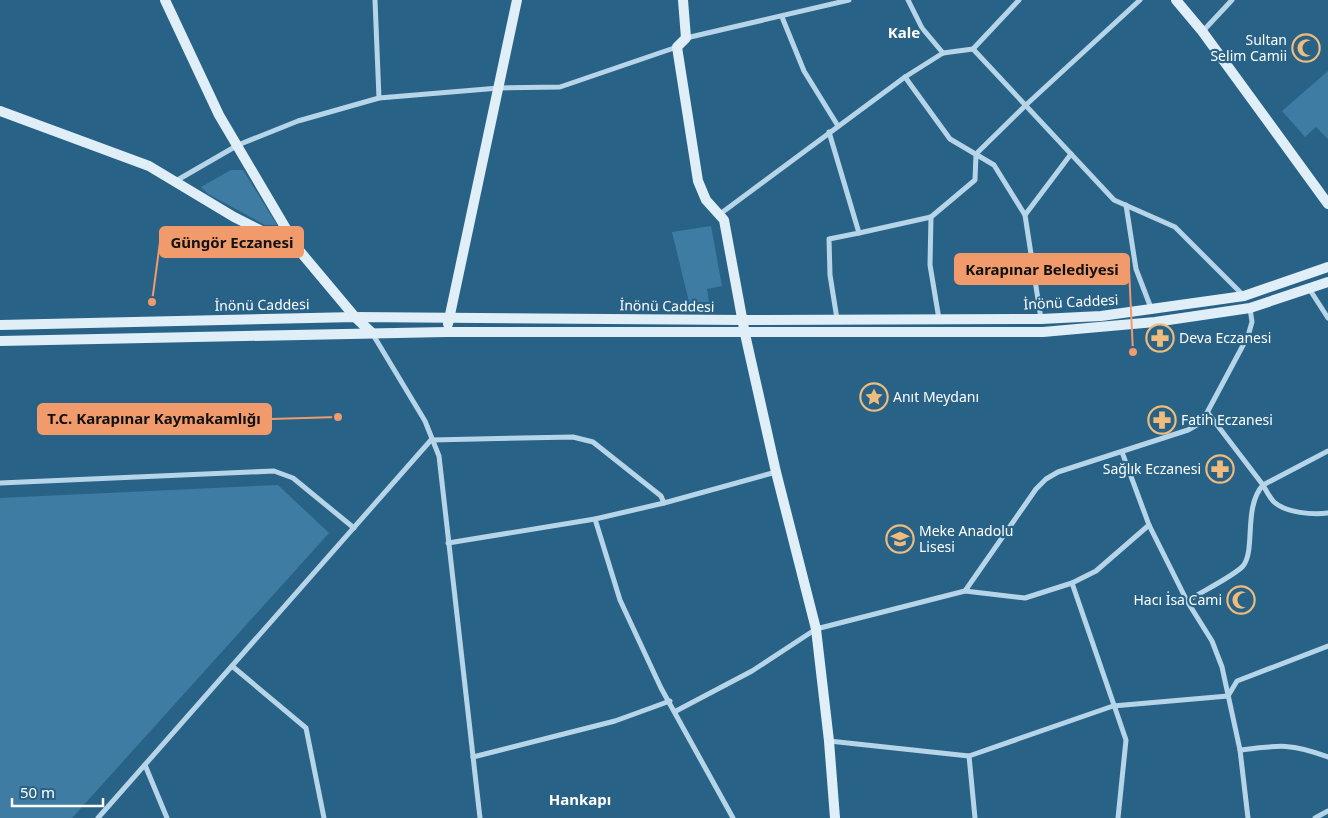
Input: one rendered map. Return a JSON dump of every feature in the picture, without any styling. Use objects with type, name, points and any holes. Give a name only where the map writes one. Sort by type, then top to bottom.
[{"type":"main road","points":[[165,0],[219,115],[238,144],[298,249],[355,317],[372,333]]},
{"type":"main road","points":[[446,332],[517,0]]},
{"type":"main road","points":[[684,0],[686,38],[677,47],[698,181],[706,200],[724,220],[745,334],[776,472],[816,629],[829,741],[835,818]]},
{"type":"main road","points":[[1176,0],[1326,198]]},
{"type":"main road","points":[[0,112],[149,166],[234,218],[298,249]]},
{"type":"main road","name":"İnönü Caddesi","points":[[0,325],[355,317],[743,320],[1041,319],[1152,310],[1244,296],[1328,267]]},
{"type":"main road","name":"İnönü Caddesi","points":[[0,342],[446,332],[745,334],[1042,332],[1155,322],[1250,308],[1310,290],[1328,282]]},
{"type":"main road","points":[[1244,296],[1250,308]]},
{"type":"street","points":[[374,0],[379,98]]},
{"type":"street","points":[[686,38],[849,0]]},
{"type":"street","points":[[908,0],[922,28],[943,53]]},
{"type":"street","points":[[720,214],[905,77],[943,53],[974,48],[1019,0]]},
{"type":"street","points":[[838,320],[830,275],[829,239],[931,217],[975,180],[976,154],[1026,104],[1140,0]]},
{"type":"street","points":[[1202,32],[1232,0]]},
{"type":"street","points":[[782,17],[804,71],[838,126]]},
{"type":"street","points":[[173,182],[238,144],[298,121],[379,98],[499,88],[560,87],[677,47]]},
{"type":"street","points":[[974,48],[1114,200],[1175,227],[1244,296]]},
{"type":"street","points":[[905,77],[950,139],[994,165],[1025,215],[1041,319]]},
{"type":"street","points":[[829,132],[859,233]]},
{"type":"street","points":[[1025,215],[1071,154]]},
{"type":"street","points":[[1126,205],[1136,268],[1152,310]]},
{"type":"street","points":[[931,217],[930,265],[939,320]]},
{"type":"street","points":[[1310,290],[1328,318]]},
{"type":"street","points":[[966,592],[1036,488],[1046,479],[1058,472],[1188,430],[1202,422],[1248,336],[1252,322],[1250,308]]},
{"type":"street","points":[[372,333],[425,420],[431,440],[439,456],[480,818]]},
{"type":"street","points":[[1208,413],[1274,502],[1289,509],[1318,514],[1328,513]]},
{"type":"street","points":[[98,818],[431,440],[574,437],[593,442],[661,496],[664,503]]},
{"type":"street","points":[[1187,600],[1243,566],[1247,554],[1256,492],[1263,485],[1328,451]]},
{"type":"street","points":[[1122,452],[1149,526],[1187,600],[1212,641],[1222,667],[1240,750],[1248,818]]},
{"type":"street","points":[[0,483],[274,471],[293,478],[354,528]]},
{"type":"street","points":[[448,543],[595,519],[664,503],[776,472]]},
{"type":"street","points":[[595,519],[620,600],[670,701],[733,818]]},
{"type":"street","points":[[676,711],[752,671],[816,629],[966,592],[1025,598],[1072,583],[1096,571],[1149,526]]},
{"type":"street","points":[[1072,583],[1126,740],[1118,818]]},
{"type":"street","points":[[1228,696],[1237,681],[1328,646]]},
{"type":"street","points":[[232,666],[306,728],[324,818]]},
{"type":"street","points":[[829,741],[969,756],[1113,706],[1228,696]]},
{"type":"street","points":[[473,756],[615,721],[670,701]]},
{"type":"street","points":[[1240,750],[1276,745],[1302,747],[1328,757]]},
{"type":"street","points":[[969,756],[975,818]]},
{"type":"street","points":[[145,765],[167,818]]},
{"type":"street","points":[[1315,818],[1328,810]]},
{"type":"shaded area","points":[[1328,71],[1328,139],[1316,127],[1305,137],[1282,111]]},
{"type":"shaded area","points":[[231,170],[243,170],[277,225],[265,225],[208,194],[201,187]]},
{"type":"shaded area","points":[[711,226],[722,286],[707,289],[709,302],[689,302],[672,232]]},
{"type":"shaded area","points":[[278,485],[329,533],[72,818],[0,818],[0,498]]},
{"type":"place","name":"Sultan Selim Camii","points":[[1306,48]]},
{"type":"place","name":"Güngör Eczanesi","points":[[152,302]]},
{"type":"place","name":"Deva Eczanesi","points":[[1160,338]]},
{"type":"place","name":"Karapınar Belediyesi","points":[[1133,352]]},
{"type":"place","name":"Anıt Meydanı","points":[[874,397]]},
{"type":"place","name":"T.C. Karapınar Kaymakamlığı","points":[[338,417]]},
{"type":"place","name":"Fatih Eczanesi","points":[[1162,420]]},
{"type":"place","name":"Sağlık Eczanesi","points":[[1220,469]]},
{"type":"place","name":"Meke Anadolu Lisesi","points":[[900,539]]},
{"type":"place","name":"Hacı İsa Cami","points":[[1241,600]]},
{"type":"district","name":"Kale","points":[[904,33]]},
{"type":"district","name":"Hankapı","points":[[580,800]]}]
